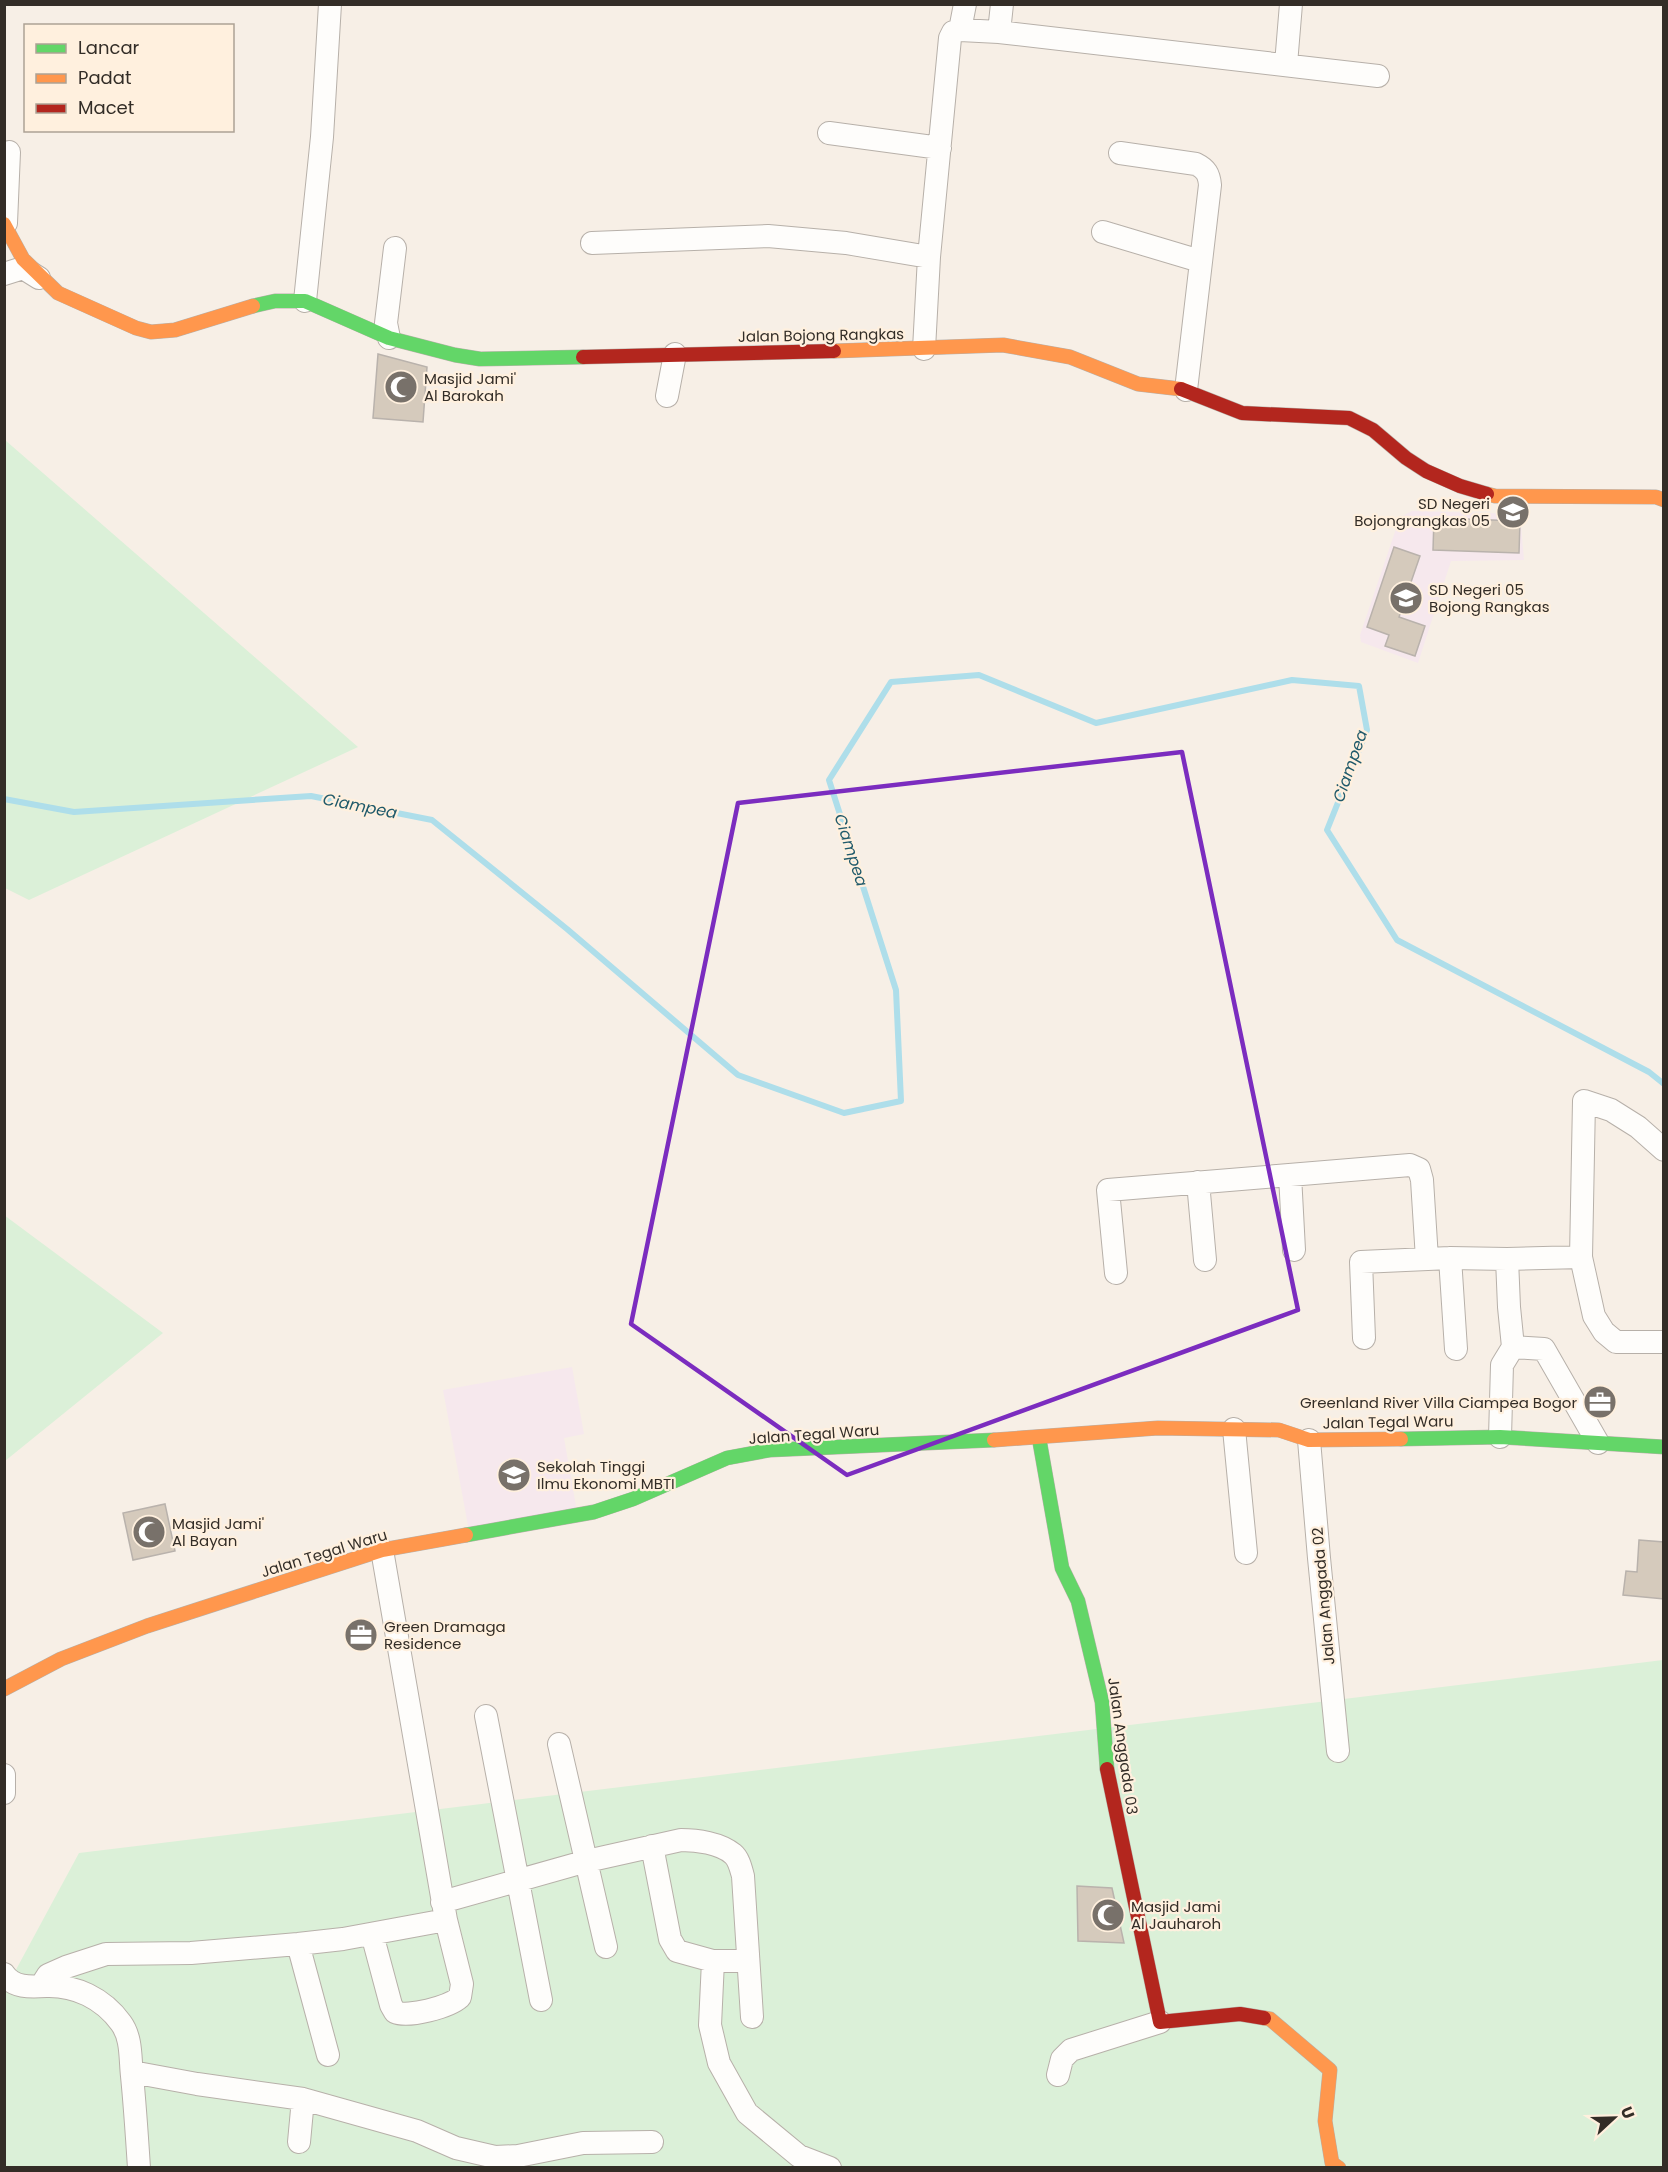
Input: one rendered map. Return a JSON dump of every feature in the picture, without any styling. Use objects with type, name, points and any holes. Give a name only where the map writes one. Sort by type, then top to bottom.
[{"type":"street","points":[[305,301],[322,137],[330,4]]},
{"type":"street","points":[[960,30],[965,4]]},
{"type":"street","points":[[999,32],[1002,4]]},
{"type":"street","points":[[1286,64],[1291,4]]},
{"type":"street","points":[[924,349],[929,257],[950,38],[953,32],[960,30],[999,32],[1377,76]]},
{"type":"street","points":[[829,133],[940,148]]},
{"type":"street","points":[[5,224],[9,152]]},
{"type":"street","points":[[1120,153],[1196,164],[1203,167],[1209,174],[1210,185],[1186,390]]},
{"type":"street","name":"Jalan Bojong Rangkas","points":[[5,224],[23,259],[58,293],[151,332],[175,330],[275,300],[305,301],[389,338],[480,359],[924,349],[1003,345],[1070,357],[1138,384],[1186,390],[1242,413],[1349,418],[1365,423],[1407,459],[1440,478],[1477,492],[1495,496],[1656,497],[1664,500]]},
{"type":"street","points":[[1103,232],[1200,261]]},
{"type":"street","points":[[592,243],[768,236],[846,243],[929,257]]},
{"type":"street","points":[[389,338],[386,323],[395,248]]},
{"type":"street","points":[[4,274],[23,268],[41,278]]},
{"type":"street","points":[[667,396],[675,354]]},
{"type":"street","points":[[1664,1150],[1638,1127],[1611,1110],[1584,1101],[1581,1257],[1594,1316],[1604,1332],[1616,1342],[1664,1342]]},
{"type":"street","points":[[1116,1273],[1108,1190],[1410,1165],[1419,1169],[1422,1180],[1427,1259]]},
{"type":"street","points":[[1290,1175],[1294,1250]]},
{"type":"street","points":[[1198,1182],[1205,1260]]},
{"type":"street","points":[[1364,1338],[1361,1262],[1450,1258],[1581,1257]]},
{"type":"street","points":[[1450,1258],[1456,1350]]},
{"type":"street","points":[[1500,1437],[1502,1365],[1513,1347],[1507,1259]]},
{"type":"street","points":[[1513,1347],[1544,1350],[1598,1443]]},
{"type":"street","name":"Jalan Tegal Waru","points":[[4,1689],[62,1659],[147,1626],[382,1550],[594,1512],[633,1499],[727,1458],[770,1450],[1039,1438],[1158,1428],[1280,1430],[1309,1440],[1500,1437],[1664,1446]]},
{"type":"street","points":[[1234,1429],[1246,1553]]},
{"type":"street","name":"Jalan Anggada 03","points":[[1039,1438],[1062,1568],[1078,1601],[1102,1702],[1107,1774],[1160,2022]]},
{"type":"street","name":"Jalan Anggada 02","points":[[1309,1440],[1318,1558],[1338,1751]]},
{"type":"street","points":[[372,1934],[391,2005],[395,2012],[406,2015],[450,2004],[460,1997],[462,1984],[444,1911],[382,1550]]},
{"type":"street","points":[[486,1716],[541,2000]]},
{"type":"street","points":[[559,1744],[606,1947]]},
{"type":"street","points":[[4,1775],[4,1793]]},
{"type":"street","points":[[41,1986],[48,1975],[66,1966],[106,1954],[191,1953],[298,1944],[372,1934],[444,1911],[517,1881],[586,1861],[681,1840],[696,1840],[718,1846],[733,1854],[738,1860],[743,1876],[752,2017]]},
{"type":"street","points":[[652,1846],[670,1939],[677,1951],[713,1961],[748,1961]]},
{"type":"street","points":[[298,1944],[328,2055]]},
{"type":"street","points":[[713,1961],[710,2025],[719,2063],[747,2113],[799,2156],[830,2168]]},
{"type":"street","points":[[4,1974],[9,1981],[20,1986],[62,1986],[77,1989],[94,1998],[121,2023],[132,2055],[139,2168]]},
{"type":"street","points":[[1058,2075],[1062,2059],[1071,2050],[1160,2022],[1240,2014],[1270,2019],[1330,2070],[1325,2121],[1332,2163],[1339,2168]]},
{"type":"street","points":[[132,2072],[303,2099],[417,2131],[456,2148],[495,2157],[518,2156],[583,2143],[652,2142]]},
{"type":"street","points":[[299,2142],[303,2099]]},
{"type":"highlighted area","points":[[1182,752],[1298,1310],[847,1475],[631,1324],[738,803]]},
{"type":"shaded area","name":"SD Negeri 05 Bojong Rangkas","points":[[1412,511],[1520,514],[1524,560],[1451,561],[1418,663],[1361,642],[1360,635],[1400,517]]},
{"type":"shaded area","name":"Sekolah Tinggi Ilmu Ekonomi MBTI","points":[[572,1367],[584,1434],[564,1438],[577,1512],[469,1531],[443,1390]]},
{"type":"green space","points":[[4,440],[358,747],[29,900],[5,888]]},
{"type":"green space","points":[[4,1215],[163,1333],[5,1461],[4,1461]]},
{"type":"green space","points":[[1663,1660],[1663,2167],[5,2168],[5,1990],[79,1853]]},
{"type":"building","name":"Masjid Jami' Al Barokah","points":[[378,354],[427,367],[423,422],[373,418]]},
{"type":"building","points":[[1434,518],[1520,521],[1519,553],[1433,550]]},
{"type":"building","points":[[1394,547],[1420,556],[1399,617],[1425,626],[1415,656],[1385,646],[1389,635],[1367,627]]},
{"type":"building","name":"Masjid Jami' Al Bayan","points":[[165,1504],[175,1551],[133,1560],[123,1513]]},
{"type":"building","points":[[1639,1540],[1664,1542],[1664,1599],[1623,1595],[1626,1571],[1637,1572]]},
{"type":"building","points":[[1077,1886],[1112,1888],[1124,1943],[1078,1941]]},
{"type":"waterway","name":"Ciampea","points":[[4,799],[74,812],[311,796],[432,820],[567,929],[738,1075],[844,1113],[901,1101],[896,990],[829,780],[891,682],[979,675],[1096,723],[1292,680],[1359,686],[1367,730],[1327,830],[1397,940],[1649,1072],[1664,1084]]},
{"type":"traffic: fast","points":[[253,306],[275,301],[305,301],[389,338],[480,359],[583,357]]},
{"type":"traffic: fast","points":[[1401,1439],[1500,1437],[1664,1447]]},
{"type":"traffic: fast","points":[[1039,1438],[1062,1568],[1078,1601],[1102,1702],[1107,1769]]},
{"type":"traffic: fast","points":[[466,1535],[594,1512],[633,1499],[727,1458],[770,1450],[994,1440]]},
{"type":"traffic: slow","points":[[4,224],[23,259],[58,293],[136,328],[151,332],[175,330],[253,306]]},
{"type":"traffic: slow","points":[[834,351],[1003,345],[1070,357],[1138,384],[1181,389]]},
{"type":"traffic: slow","points":[[1487,494],[1495,496],[1656,497],[1664,500]]},
{"type":"traffic: slow","points":[[994,1440],[1158,1428],[1279,1430],[1309,1440],[1401,1439]]},
{"type":"traffic: slow","points":[[4,1689],[61,1659],[147,1626],[382,1550],[466,1535]]},
{"type":"traffic: slow","points":[[1264,2018],[1270,2019],[1330,2070],[1325,2121],[1332,2163],[1339,2168]]},
{"type":"traffic: jam","points":[[583,357],[834,351]]},
{"type":"traffic: jam","points":[[1181,389],[1242,413],[1349,418],[1373,430],[1406,458],[1426,471],[1460,486],[1487,494]]},
{"type":"traffic: jam","points":[[1107,1769],[1160,2022],[1240,2014],[1264,2018]]},
{"type":"place","name":"Masjid Jami' Al Barokah","points":[[401,387]]},
{"type":"place","name":"SD Negeri Bojongrangkas 05","points":[[1513,512]]},
{"type":"place","name":"SD Negeri 05 Bojong Rangkas","points":[[1406,598]]},
{"type":"place","name":"Greenland River Villa Ciampea Bogor","points":[[1600,1402]]},
{"type":"place","name":"Sekolah Tinggi Ilmu Ekonomi MBTI","points":[[514,1475]]},
{"type":"place","name":"Masjid Jami' Al Bayan","points":[[149,1532]]},
{"type":"place","name":"Green Dramaga Residence","points":[[361,1635]]},
{"type":"place","name":"Masjid Jami Al Jauharoh","points":[[1108,1915]]}]
